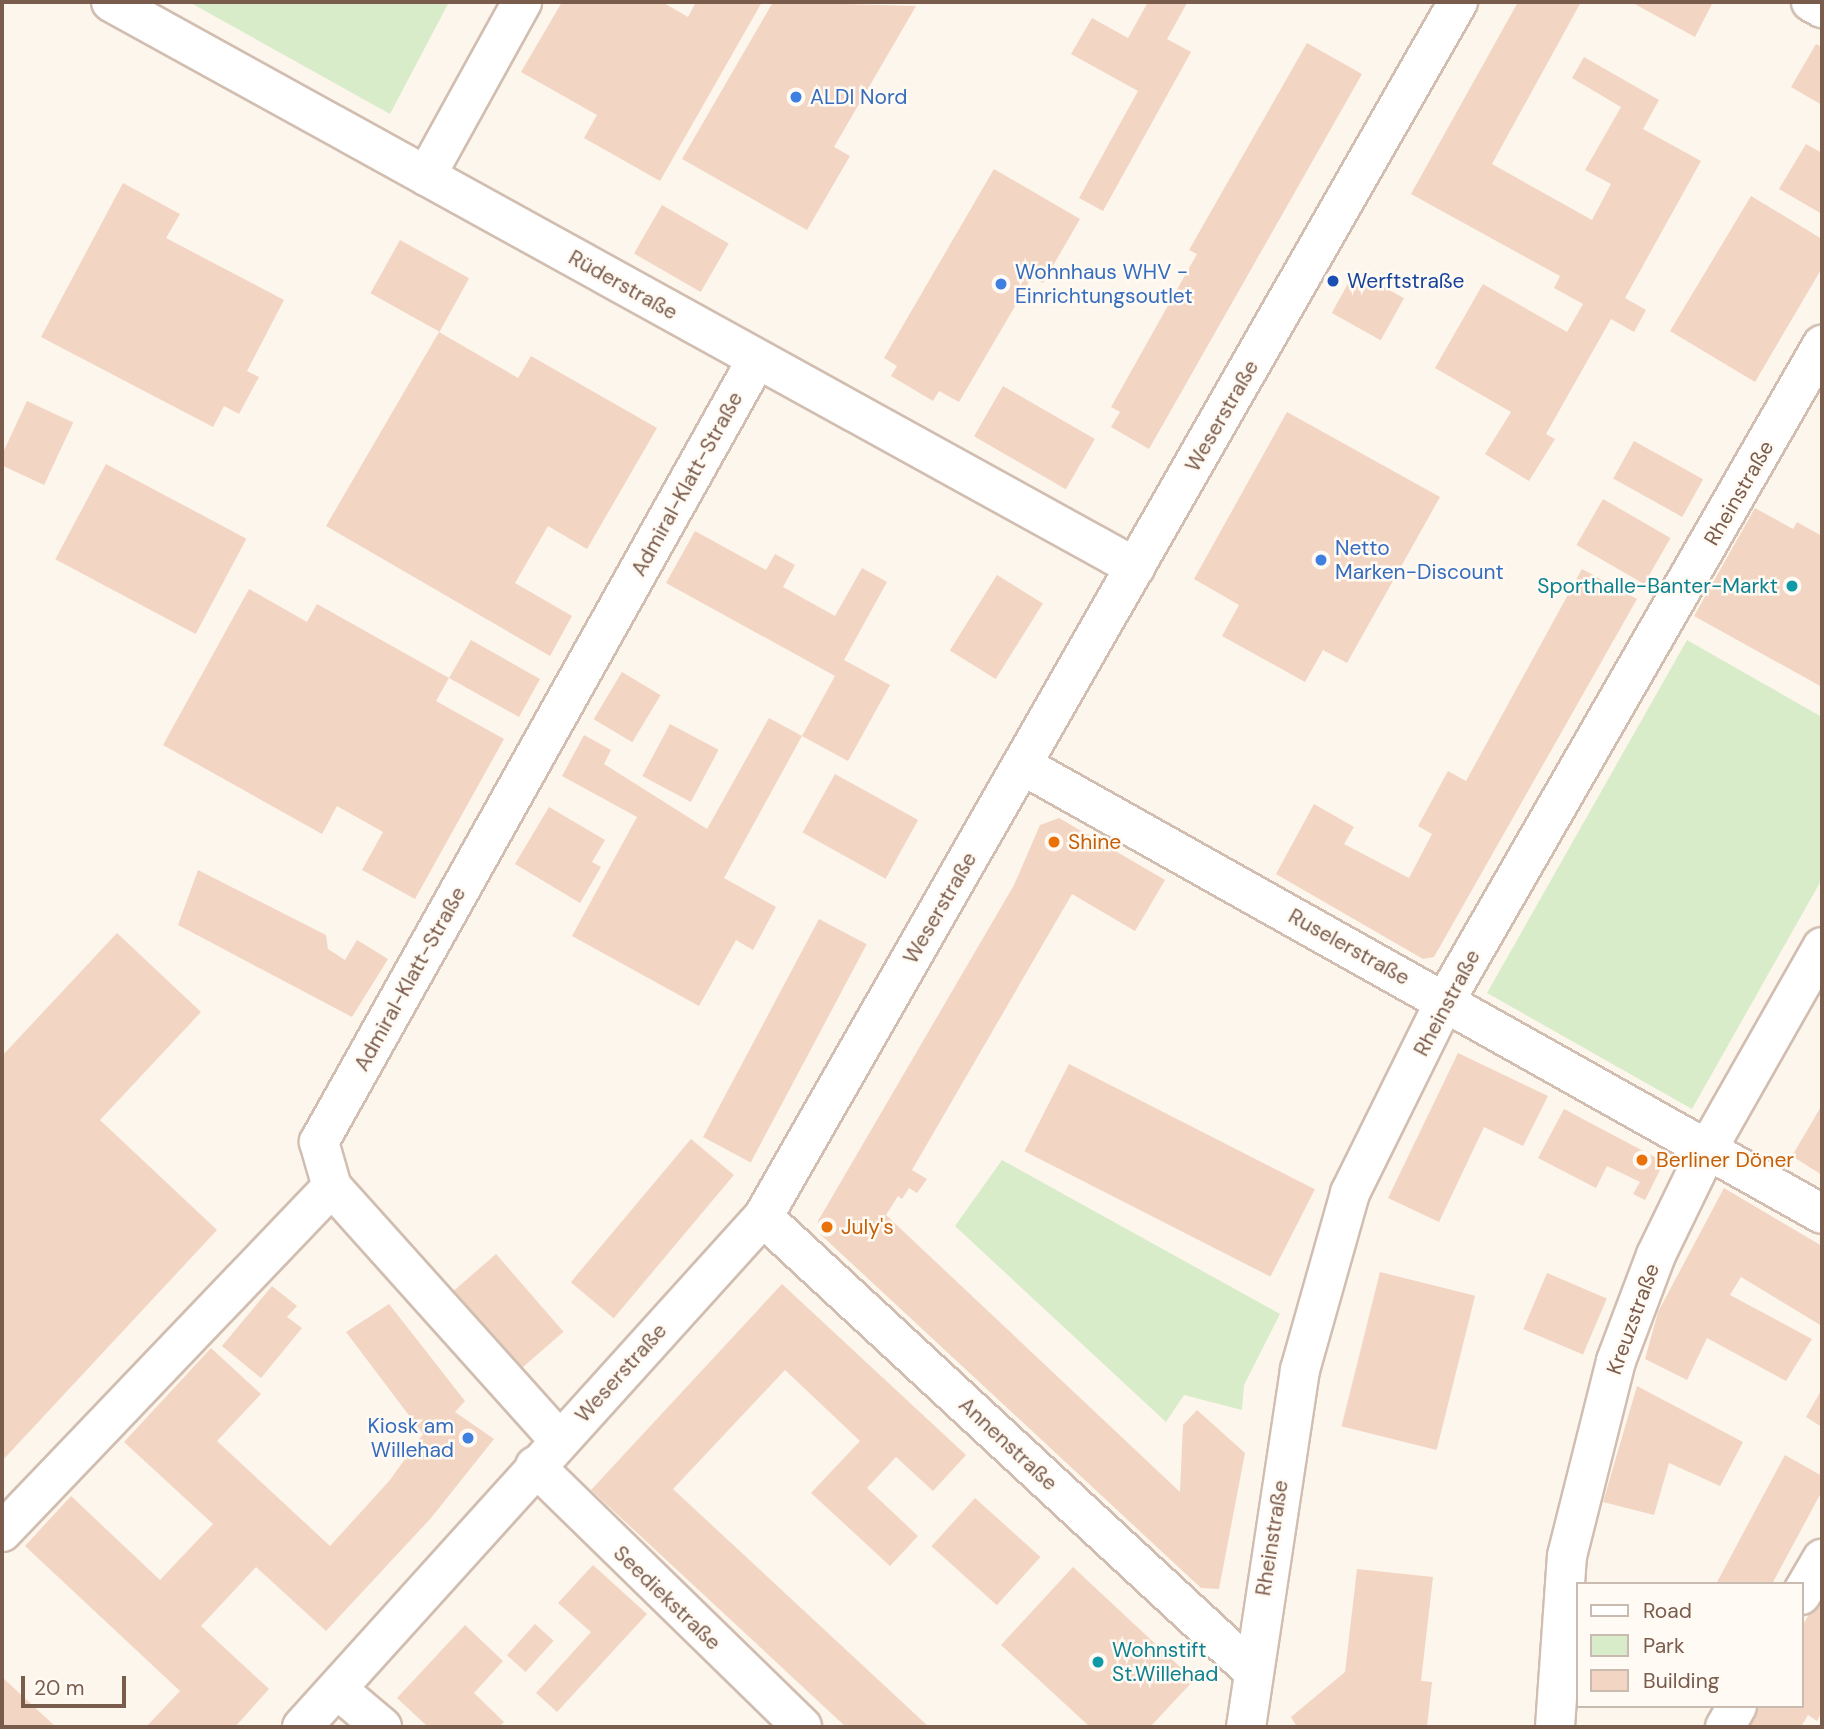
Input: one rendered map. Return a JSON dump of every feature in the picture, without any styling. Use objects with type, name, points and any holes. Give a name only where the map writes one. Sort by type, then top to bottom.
[{"type":"street","name":"Rüderstraße","points":[[111,2],[1135,568]]},
{"type":"street","points":[[426,176],[522,2]]},
{"type":"street","name":"Weserstraße","points":[[302,1727],[547,1453],[764,1217],[1458,2]]},
{"type":"street","points":[[1811,2],[1822,8]]},
{"type":"street","name":"Rheinstraße","points":[[1246,1727],[1300,1370],[1347,1206],[1445,1001],[1822,345]]},
{"type":"street","name":"Admiral-Klatt-Straße","points":[[332,1187],[319,1142],[757,359]]},
{"type":"street","name":"Ruselerstraße","points":[[1022,765],[1708,1147],[1822,1214]]},
{"type":"street","name":"Kreuzstraße","points":[[1555,1727],[1567,1556],[1586,1465],[1616,1361],[1656,1255],[1708,1147],[1822,947]]},
{"type":"street","points":[[2,1532],[332,1187]]},
{"type":"street","name":"Seediekstraße","points":[[332,1187],[547,1453],[802,1727]]},
{"type":"street","name":"Annenstraße","points":[[764,1217],[1253,1671]]},
{"type":"street","points":[[1803,1592],[1822,1559]]},
{"type":"street","points":[[337,1689],[382,1727]]},
{"type":"street","points":[[1725,1727],[1736,1708]]},
{"type":"green space","points":[[189,2],[449,2],[390,114]]},
{"type":"green space","points":[[1687,640],[1822,717],[1822,879],[1692,1109],[1487,993]]},
{"type":"green space","points":[[1002,1160],[1280,1314],[1244,1385],[1242,1410],[1184,1395],[1166,1422],[955,1226]]},
{"type":"building","points":[[562,2],[662,2],[688,17],[696,2],[762,2],[660,181],[584,138],[597,115],[521,72]]},
{"type":"building","points":[[773,2],[916,6],[834,147],[850,156],[807,230],[682,159]]},
{"type":"building","points":[[1148,2],[1187,3],[1167,39],[1191,52],[1103,211],[1079,198],[1138,91],[1071,54],[1092,18],[1128,38]]},
{"type":"building","points":[[1518,2],[1581,2],[1492,164],[1592,220],[1611,184],[1585,170],[1621,107],[1572,78],[1584,57],[1659,100],[1643,129],[1701,161],[1625,298],[1646,310],[1634,332],[1611,319],[1546,434],[1555,439],[1529,481],[1485,454],[1511,412],[1435,368],[1483,284],[1567,332],[1583,304],[1554,288],[1560,276],[1411,194]]},
{"type":"building","points":[[1631,2],[1713,2],[1695,37]]},
{"type":"building","points":[[1307,43],[1362,74],[1149,449],[1111,427],[1120,412],[1111,407],[1197,254],[1189,250]]},
{"type":"building","points":[[1816,44],[1822,47],[1822,105],[1791,87]]},
{"type":"building","points":[[1806,144],[1822,153],[1822,214],[1779,189]]},
{"type":"building","points":[[994,169],[1080,219],[1043,283],[1032,277],[959,402],[939,391],[933,401],[891,376],[897,366],[884,358]]},
{"type":"building","points":[[123,183],[180,214],[166,238],[284,300],[247,371],[259,377],[239,414],[224,406],[213,427],[41,337]]},
{"type":"building","points":[[1751,196],[1822,239],[1822,268],[1755,382],[1670,331]]},
{"type":"building","points":[[662,205],[729,244],[701,292],[634,253]]},
{"type":"building","points":[[400,240],[469,278],[440,332],[370,293]]},
{"type":"building","points":[[1355,271],[1404,298],[1381,340],[1332,313]]},
{"type":"building","points":[[439,332],[518,378],[531,356],[657,428],[587,549],[548,526],[515,583],[572,616],[550,656],[326,526]]},
{"type":"building","points":[[1003,386],[1095,439],[1066,489],[974,436]]},
{"type":"building","points":[[27,401],[73,423],[44,485],[2,465],[2,455]]},
{"type":"building","points":[[1287,412],[1440,497],[1347,663],[1323,650],[1305,682],[1222,636],[1239,605],[1194,579]]},
{"type":"building","points":[[1634,441],[1703,479],[1682,517],[1613,479]]},
{"type":"building","points":[[106,464],[246,539],[196,634],[55,559]]},
{"type":"building","points":[[1603,499],[1671,538],[1644,584],[1576,545]]},
{"type":"building","name":"Sporthalle-Banter-Markt","points":[[1755,508],[1793,529],[1797,522],[1822,536],[1822,687],[1694,616]]},
{"type":"building","points":[[695,531],[766,570],[775,554],[795,565],[783,587],[835,616],[862,568],[887,582],[844,660],[890,685],[848,761],[802,736],[835,676],[666,583]]},
{"type":"building","points":[[1582,569],[1637,599],[1434,957],[1423,959],[1276,874],[1314,804],[1354,827],[1344,844],[1409,878],[1432,834],[1418,826],[1448,771],[1466,781]]},
{"type":"building","points":[[997,575],[1043,604],[996,679],[950,650]]},
{"type":"building","points":[[249,589],[307,622],[317,604],[449,678],[436,701],[504,739],[415,899],[362,870],[383,832],[337,806],[322,834],[163,745]]},
{"type":"building","points":[[471,640],[540,679],[519,717],[449,678]]},
{"type":"building","points":[[622,672],[661,695],[632,742],[594,719]]},
{"type":"building","points":[[769,718],[802,736],[724,878],[776,907],[753,950],[736,940],[699,1006],[572,936],[637,817],[562,776],[584,735],[611,750],[604,764],[707,829]]},
{"type":"building","points":[[670,724],[719,750],[691,802],[642,776]]},
{"type":"building","points":[[835,774],[918,820],[886,879],[803,833]]},
{"type":"building","points":[[549,807],[605,840],[592,862],[601,867],[580,903],[515,864]]},
{"type":"building","points":[[1059,818],[1165,880],[1135,931],[1072,894],[912,1170],[927,1179],[917,1193],[909,1188],[902,1199],[898,1196],[886,1215],[1180,1492],[1183,1425],[1197,1410],[1245,1453],[1219,1589],[1201,1588],[820,1234],[818,1221],[1014,885],[1040,825]]},
{"type":"building","points":[[198,870],[326,935],[328,949],[345,960],[357,940],[388,959],[352,1017],[178,925]]},
{"type":"building","points":[[819,919],[867,944],[751,1162],[703,1137]]},
{"type":"building","points":[[117,933],[201,1012],[100,1120],[217,1230],[2,1461],[2,1056]]},
{"type":"building","points":[[1458,1053],[1548,1096],[1523,1146],[1484,1127],[1439,1222],[1388,1198]]},
{"type":"building","points":[[1069,1064],[1315,1189],[1270,1277],[1025,1151]]},
{"type":"building","points":[[1822,1105],[1822,1175],[1792,1156]]},
{"type":"building","points":[[1564,1109],[1664,1162],[1645,1200],[1633,1194],[1640,1182],[1607,1166],[1596,1188],[1538,1158]]},
{"type":"building","points":[[691,1139],[734,1175],[614,1318],[571,1282]]},
{"type":"building","points":[[1724,1188],[1822,1246],[1822,1326],[1741,1277],[1730,1295],[1812,1339],[1786,1381],[1707,1338],[1687,1380],[1645,1359],[1658,1312]]},
{"type":"building","points":[[496,1254],[564,1332],[521,1368],[454,1291]]},
{"type":"building","points":[[1380,1272],[1475,1296],[1437,1450],[1342,1426]]},
{"type":"building","points":[[1547,1273],[1607,1298],[1583,1355],[1523,1329]]},
{"type":"building","points":[[782,1284],[966,1455],[933,1491],[896,1457],[867,1488],[918,1536],[890,1566],[811,1493],[860,1441],[785,1370],[673,1489],[929,1727],[846,1727],[591,1490]]},
{"type":"building","points":[[272,1286],[297,1306],[287,1317],[302,1328],[261,1378],[222,1346]]},
{"type":"building","points":[[389,1304],[465,1401],[455,1412],[494,1439],[431,1518],[326,1631],[256,1567],[201,1626],[269,1689],[235,1727],[146,1727],[180,1691],[25,1546],[71,1496],[160,1580],[213,1524],[124,1442],[211,1348],[261,1394],[217,1441],[330,1546],[390,1480],[423,1434],[346,1332]]},
{"type":"building","points":[[1637,1386],[1743,1442],[1720,1486],[1669,1463],[1654,1515],[1603,1502]]},
{"type":"building","points":[[1822,1389],[1822,1427],[1806,1417]]},
{"type":"building","points":[[1785,1455],[1822,1476],[1822,1491],[1773,1582],[1717,1582]]},
{"type":"building","points":[[975,1498],[1040,1557],[997,1605],[932,1546]]},
{"type":"building","points":[[593,1565],[647,1614],[557,1712],[536,1693],[591,1632],[558,1603]]},
{"type":"building","name":"Wohnstift St.Willehad","points":[[1073,1567],[1194,1680],[1150,1727],[1090,1727],[1001,1645]]},
{"type":"building","points":[[1357,1569],[1433,1577],[1421,1681],[1432,1682],[1427,1727],[1297,1727],[1291,1717],[1345,1672]]},
{"type":"building","points":[[1822,1592],[1822,1711],[1817,1721],[1808,1715],[1801,1727],[1746,1727],[1756,1708],[1803,1708],[1803,1625]]},
{"type":"building","points":[[535,1624],[554,1641],[525,1672],[507,1655]]},
{"type":"building","points":[[465,1625],[503,1661],[474,1693],[504,1722],[499,1727],[428,1727],[397,1698]]},
{"type":"building","points":[[2,1677],[56,1727],[2,1727]]},
{"type":"place","name":"ALDI Nord","points":[[796,97]]},
{"type":"place","name":"Werftstraße","points":[[1333,281]]},
{"type":"place","name":"Wohnhaus WHV - Einrichtungsoutlet","points":[[1001,284]]},
{"type":"place","name":"Netto Marken-Discount","points":[[1321,560]]},
{"type":"place","name":"Sporthalle-Banter-Markt","points":[[1792,586]]},
{"type":"place","name":"Shine","points":[[1054,842]]},
{"type":"place","name":"Berliner Döner","points":[[1642,1160]]},
{"type":"place","name":"July's","points":[[827,1227]]},
{"type":"place","name":"Kiosk am Willehad","points":[[468,1438]]},
{"type":"place","name":"Wohnstift St.Willehad","points":[[1098,1662]]}]
